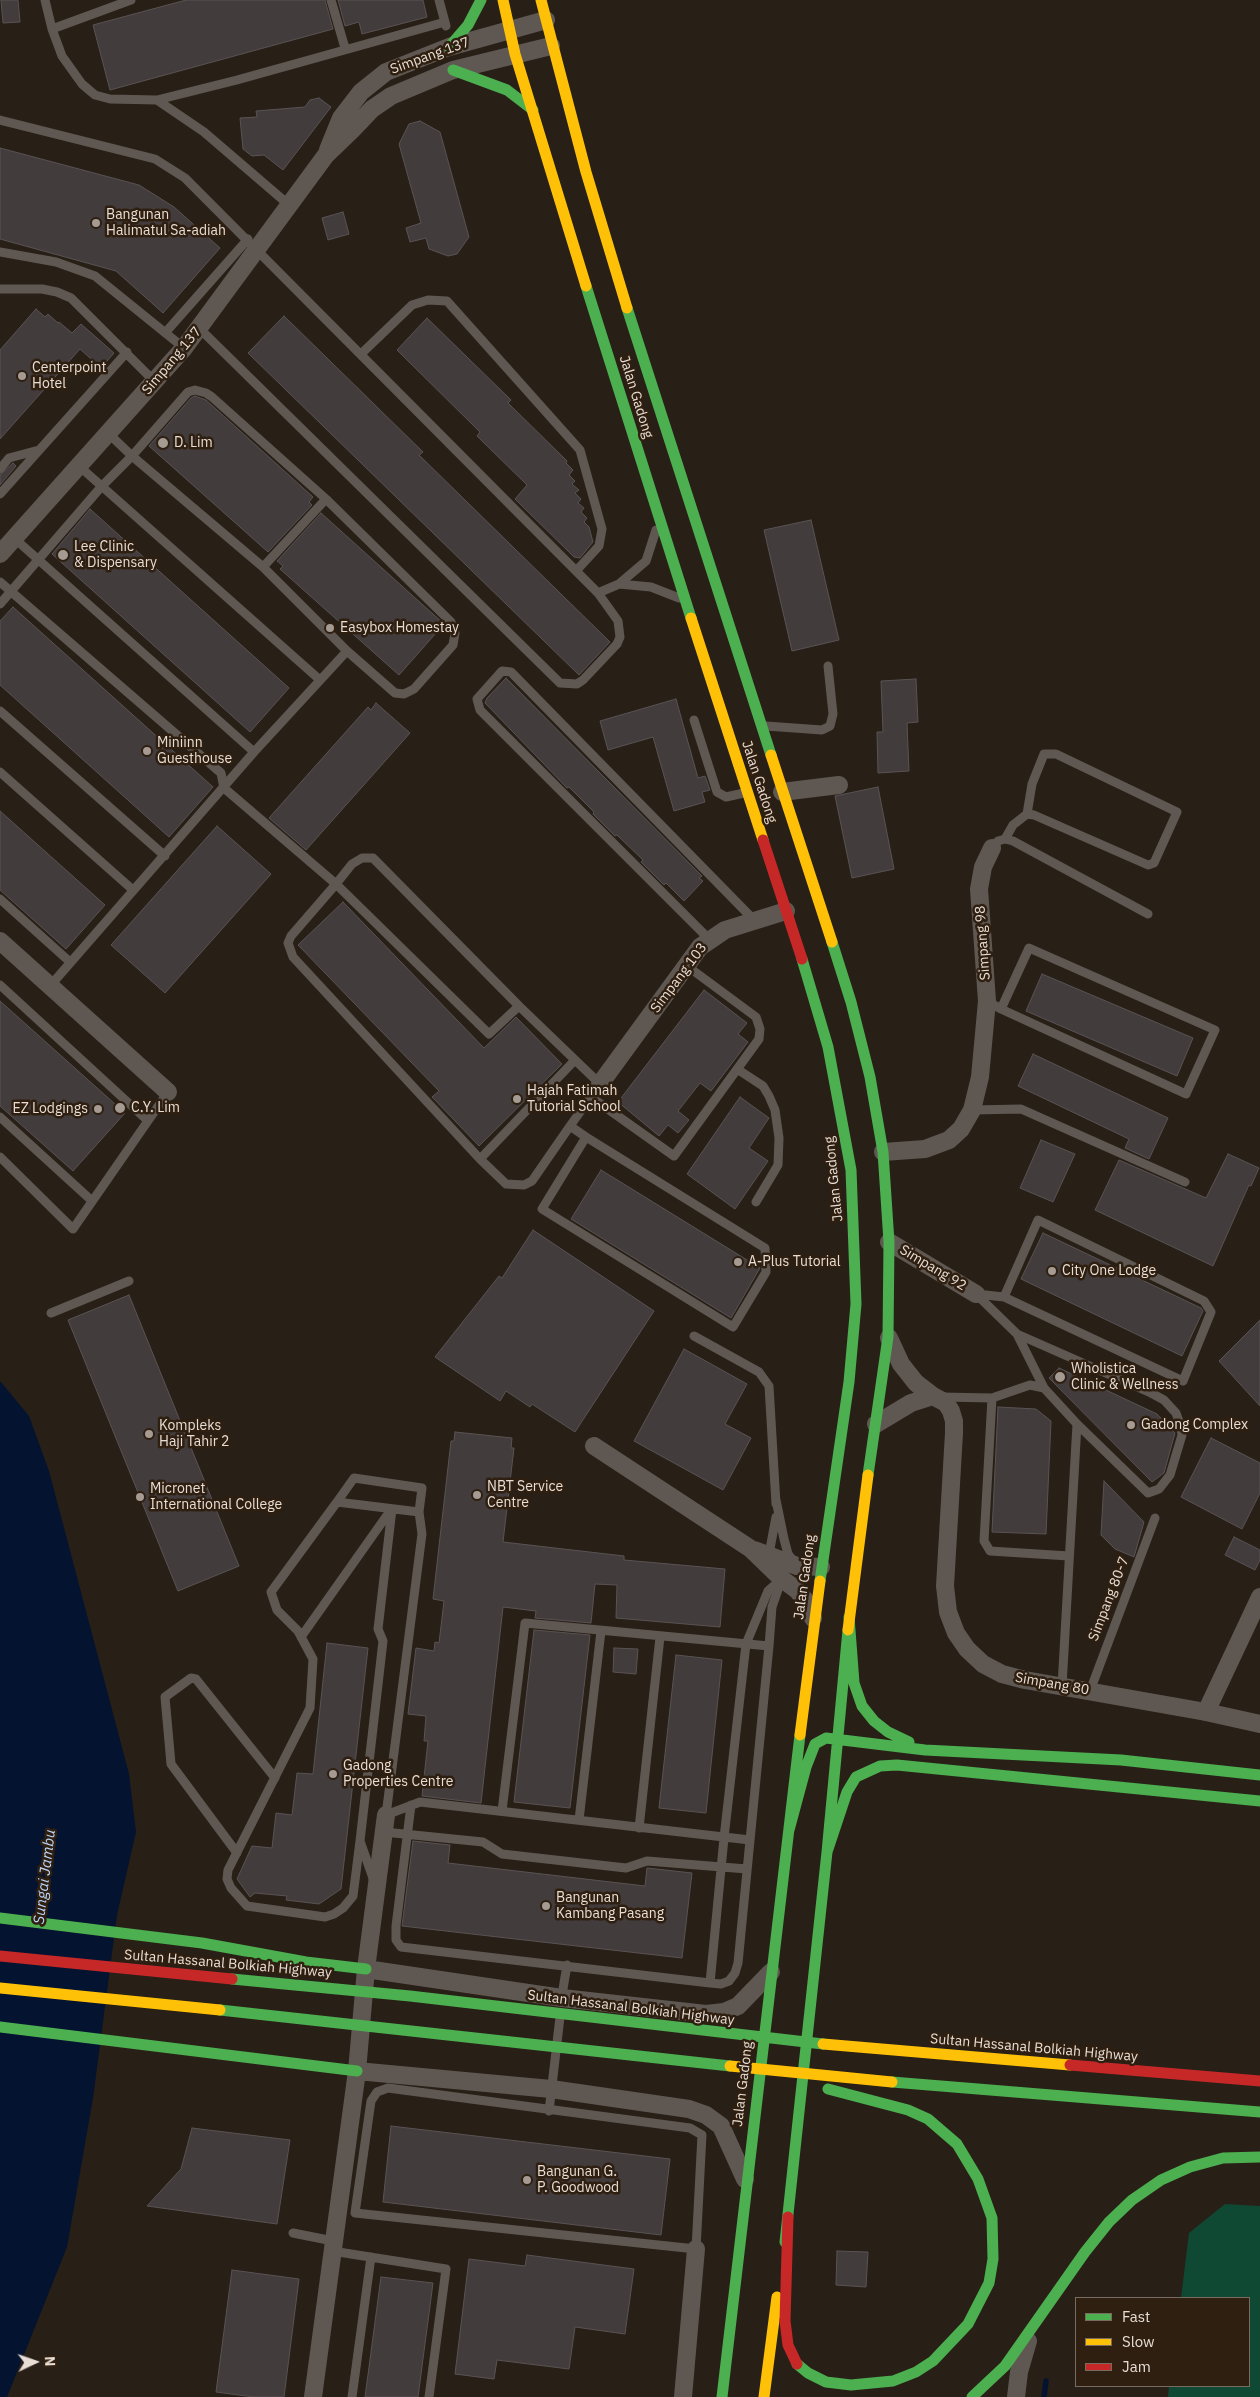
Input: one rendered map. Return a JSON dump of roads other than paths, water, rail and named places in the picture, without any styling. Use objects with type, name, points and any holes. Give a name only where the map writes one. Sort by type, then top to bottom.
[{"type":"main road","points":[[449,47],[468,25],[481,0]]},
{"type":"main road","name":"Jalan Gadong","points":[[503,0],[515,54],[615,380],[684,600],[820,1019],[834,1075],[851,1170],[856,1304],[848,1382],[814,1619],[722,2397]]},
{"type":"main road","name":"Jalan Gadong","points":[[541,0],[597,210],[636,337],[851,1002],[870,1077],[883,1152],[889,1242],[888,1337],[849,1617],[827,1852],[788,2217],[764,2397]]},
{"type":"main road","points":[[453,70],[507,90],[533,110]]},
{"type":"main road","points":[[615,380],[636,337]]},
{"type":"main road","points":[[849,1617],[854,1683],[862,1706],[874,1721],[888,1732],[925,1750]]},
{"type":"main road","points":[[789,1830],[806,1767],[815,1744],[826,1738],[925,1750],[1121,1760],[1260,1775]]},
{"type":"main road","points":[[827,1852],[847,1792],[856,1778],[868,1770],[880,1766],[898,1765],[1260,1801]]},
{"type":"main road","points":[[0,1918],[202,1943],[306,1962],[366,1970]]},
{"type":"main road","name":"Sultan Hassanal Bolkiah Highway","points":[[0,1956],[410,1996],[790,2041],[1260,2081]]},
{"type":"main road","points":[[0,1988],[408,2029],[736,2066],[977,2090],[1260,2112]]},
{"type":"main road","points":[[0,2027],[357,2071]]},
{"type":"main road","points":[[736,2066],[908,2110],[928,2119],[944,2132],[957,2144],[969,2162],[978,2179],[992,2218],[993,2259],[989,2283],[968,2324],[933,2361],[916,2372],[893,2380],[872,2384],[851,2385],[826,2382],[808,2373],[796,2363],[788,2345],[785,2321],[788,2217]]},
{"type":"main road","points":[[972,2397],[1005,2366],[1085,2252],[1109,2222],[1132,2200],[1161,2180],[1190,2167],[1223,2158],[1260,2158]]},
{"type":"street","name":"Simpang 137","points":[[326,155],[342,118],[361,92],[386,72],[449,47],[546,20]]},
{"type":"street","name":"Simpang 137","points":[[0,554],[155,382],[200,329],[253,244],[290,204],[326,155],[372,109],[391,96],[453,70],[552,46]]},
{"type":"street","points":[[782,792],[838,784]]},
{"type":"street","name":"Simpang 98","points":[[883,1152],[925,1149],[949,1140],[962,1129],[972,1110],[994,1005],[979,889],[983,867],[998,844]]},
{"type":"street","name":"Simpang 103","points":[[596,1091],[687,966],[709,939],[725,930],[786,911]]},
{"type":"street","points":[[0,941],[168,1092]]},
{"type":"street","name":"Simpang 92","points":[[889,1242],[976,1294]]},
{"type":"street","name":"Simpang 80","points":[[888,1337],[901,1364],[916,1383],[936,1396],[951,1411],[954,1421],[945,1586],[948,1612],[956,1633],[967,1649],[983,1664],[1002,1674],[1206,1712],[1260,1724]]},
{"type":"street","points":[[876,1424],[910,1403],[936,1396]]},
{"type":"street","points":[[594,1446],[751,1549],[805,1600],[814,1619]]},
{"type":"street","points":[[751,1549],[769,1554],[797,1566],[821,1567]]},
{"type":"street","points":[[1206,1712],[1260,1597]]},
{"type":"street","points":[[313,2397],[357,2071],[366,1970],[385,1824]]},
{"type":"street","points":[[366,1970],[562,1998],[706,2014],[724,2012],[738,2006],[750,1996],[771,1972]]},
{"type":"street","points":[[357,2071],[551,2089],[689,2109],[706,2115],[721,2126],[746,2182]]},
{"type":"street","points":[[683,2397],[696,2249]]},
{"type":"street","points":[[1016,2397],[1019,2372],[1032,2328]]},
{"type":"lane","points":[[45,0],[52,29],[62,56],[72,73],[95,95],[110,99],[158,100],[445,22]]},
{"type":"lane","points":[[52,29],[132,0]]},
{"type":"lane","points":[[331,0],[345,48]]},
{"type":"lane","points":[[439,0],[449,47]]},
{"type":"lane","points":[[158,100],[204,132],[290,204]]},
{"type":"lane","points":[[0,120],[154,159],[185,178],[253,244],[598,593],[618,621],[620,637],[617,644],[584,680],[577,684],[560,683],[200,329]]},
{"type":"lane","points":[[165,333],[253,244]]},
{"type":"lane","points":[[0,252],[56,262],[95,276],[184,348]]},
{"type":"lane","points":[[0,289],[42,289],[57,292],[71,298],[155,382]]},
{"type":"lane","points":[[361,354],[412,305],[428,300],[446,302],[580,450],[602,529],[599,546],[576,571]]},
{"type":"lane","points":[[0,494],[127,352]]},
{"type":"lane","points":[[0,604],[101,486],[132,456],[188,392],[201,391],[212,397],[326,499],[451,622],[455,633],[453,645],[414,689],[404,694],[395,694],[347,651],[263,568],[132,456],[108,433]]},
{"type":"lane","points":[[0,469],[10,458],[39,450]]},
{"type":"lane","points":[[79,466],[320,680]]},
{"type":"lane","points":[[263,568],[326,499]]},
{"type":"lane","points":[[598,593],[619,584],[646,561],[659,521]]},
{"type":"lane","points":[[14,538],[254,752]]},
{"type":"lane","points":[[0,582],[221,773],[224,788],[336,884],[489,1034],[519,1006]]},
{"type":"lane","points":[[619,584],[651,587],[684,600]]},
{"type":"lane","points":[[50,986],[254,752],[347,651]]},
{"type":"lane","points":[[761,726],[822,730],[830,726],[833,714],[828,666]]},
{"type":"lane","points":[[709,939],[480,710],[477,699],[502,672],[510,672],[754,920]]},
{"type":"lane","points":[[0,711],[165,856]]},
{"type":"lane","points":[[694,720],[717,792],[726,797],[747,793]]},
{"type":"lane","points":[[998,844],[1013,825],[1027,814],[1032,784],[1044,754],[1056,754],[1176,812],[1154,863],[1148,865],[1027,814]]},
{"type":"lane","points":[[0,772],[133,890]]},
{"type":"lane","points":[[998,844],[1013,841],[1148,914]]},
{"type":"lane","points":[[596,1091],[532,1181],[524,1185],[506,1184],[293,957],[288,943],[291,936],[356,862],[368,857],[378,860],[519,1006],[576,1060],[596,1091],[674,1156],[759,1039],[760,1029],[756,1018],[687,966]]},
{"type":"lane","points":[[0,900],[70,962]]},
{"type":"lane","points":[[1029,948],[1215,1030],[1186,1094],[994,1005],[1029,948]]},
{"type":"lane","points":[[0,985],[148,1120]]},
{"type":"lane","points":[[480,1158],[576,1060]]},
{"type":"lane","points":[[737,1069],[763,1086],[770,1096],[775,1110],[779,1138],[778,1165],[756,1202]]},
{"type":"lane","points":[[0,1157],[73,1229],[91,1200],[168,1092]]},
{"type":"lane","points":[[972,1110],[1021,1109],[1185,1182]]},
{"type":"lane","points":[[0,1117],[91,1200]]},
{"type":"lane","points":[[570,1126],[765,1248],[766,1272],[733,1327],[542,1208],[586,1137]]},
{"type":"lane","points":[[976,1294],[1004,1297],[1184,1381],[1211,1312],[1204,1301],[1038,1220],[1004,1297]]},
{"type":"lane","points":[[51,1313],[129,1281]]},
{"type":"lane","points":[[976,1294],[1016,1334],[1044,1388],[1077,1424],[1148,1493],[1159,1489],[1170,1475],[1182,1435],[1176,1413],[1164,1400],[1016,1334]]},
{"type":"lane","points":[[694,1336],[759,1372],[769,1386],[776,1500],[776,1524],[769,1554]]},
{"type":"lane","points":[[936,1396],[992,1398],[1030,1386],[1044,1388]]},
{"type":"lane","points":[[992,1398],[984,1541],[990,1551],[1069,1556]]},
{"type":"lane","points":[[1062,1686],[1077,1424]]},
{"type":"lane","points":[[385,1824],[422,1534],[419,1512],[422,1488],[354,1478],[271,1592],[277,1610],[301,1637],[313,1659],[310,1708],[228,1870],[227,1879],[231,1888],[247,1906],[325,1916],[343,1908],[353,1896],[383,1641],[378,1629],[392,1509]]},
{"type":"lane","points":[[710,1983],[746,1644],[768,1591],[797,1566],[788,1554],[776,1500]]},
{"type":"lane","points":[[337,1502],[419,1512]]},
{"type":"lane","points":[[301,1637],[392,1509]]},
{"type":"lane","name":"Simpang 80-7","points":[[1090,1691],[1154,1518]]},
{"type":"lane","points":[[411,1805],[396,1926],[396,1940],[402,1946],[710,1983],[721,1984],[729,1981],[735,1973],[738,1964],[772,1607],[782,1579]]},
{"type":"lane","points":[[502,1811],[526,1623],[769,1646]]},
{"type":"lane","points":[[578,1820],[601,1631]]},
{"type":"lane","points":[[639,1828],[660,1637]]},
{"type":"lane","points":[[237,1853],[171,1764],[165,1697],[191,1678],[196,1679],[275,1778]]},
{"type":"lane","points":[[385,1824],[411,1805],[420,1802],[750,1840]]},
{"type":"lane","points":[[385,1824],[407,1834],[483,1842],[502,1854],[626,1868],[647,1861],[747,1869]]},
{"type":"lane","points":[[360,1841],[377,1888]]},
{"type":"lane","points":[[550,2111],[551,2089],[567,1965]]},
{"type":"lane","points":[[388,2088],[550,2111],[690,2128],[702,2134],[696,2249],[355,2213],[371,2100],[377,2092],[388,2088]]},
{"type":"lane","points":[[293,2233],[371,2257],[446,2269],[429,2397]]},
{"type":"lane","points":[[352,2397],[371,2257]]},
{"type":"water","name":"Sungai Jambu","points":[[0,1381],[29,1416],[49,1471],[129,1774],[136,1832],[117,1915],[93,2098],[67,2247],[7,2397],[0,2397]]},
{"type":"waterway","points":[[1044,2397],[1046,2381]]},
{"type":"place","name":"Bangunan Halimatul Sa-adiah","points":[[96,223]]},
{"type":"place","name":"Centerpoint Hotel","points":[[22,376]]},
{"type":"place","name":"D. Lim","points":[[163,443]]},
{"type":"place","name":"Lee Clinic & Dispensary","points":[[63,555]]},
{"type":"place","name":"Easybox Homestay","points":[[330,628]]},
{"type":"place","name":"Miniinn Guesthouse","points":[[147,751]]},
{"type":"place","name":"Hajah Fatimah Tutorial School","points":[[517,1099]]},
{"type":"place","name":"C.Y. Lim","points":[[120,1108]]},
{"type":"place","name":"EZ Lodgings","points":[[98,1109]]},
{"type":"place","name":"A-Plus Tutorial","points":[[738,1262]]},
{"type":"place","name":"City One Lodge","points":[[1052,1271]]},
{"type":"place","name":"Wholistica Clinic & Wellness","points":[[1060,1377]]},
{"type":"place","name":"Gadong Complex","points":[[1131,1425]]},
{"type":"place","name":"Kompleks Haji Tahir 2","points":[[149,1434]]},
{"type":"place","name":"NBT Service Centre","points":[[477,1495]]},
{"type":"place","name":"Micronet International College","points":[[140,1497]]},
{"type":"place","name":"Gadong Properties Centre","points":[[333,1774]]},
{"type":"place","name":"Bangunan Kambang Pasang","points":[[546,1906]]},
{"type":"place","name":"Bangunan G. P. Goodwood","points":[[527,2180]]}]
